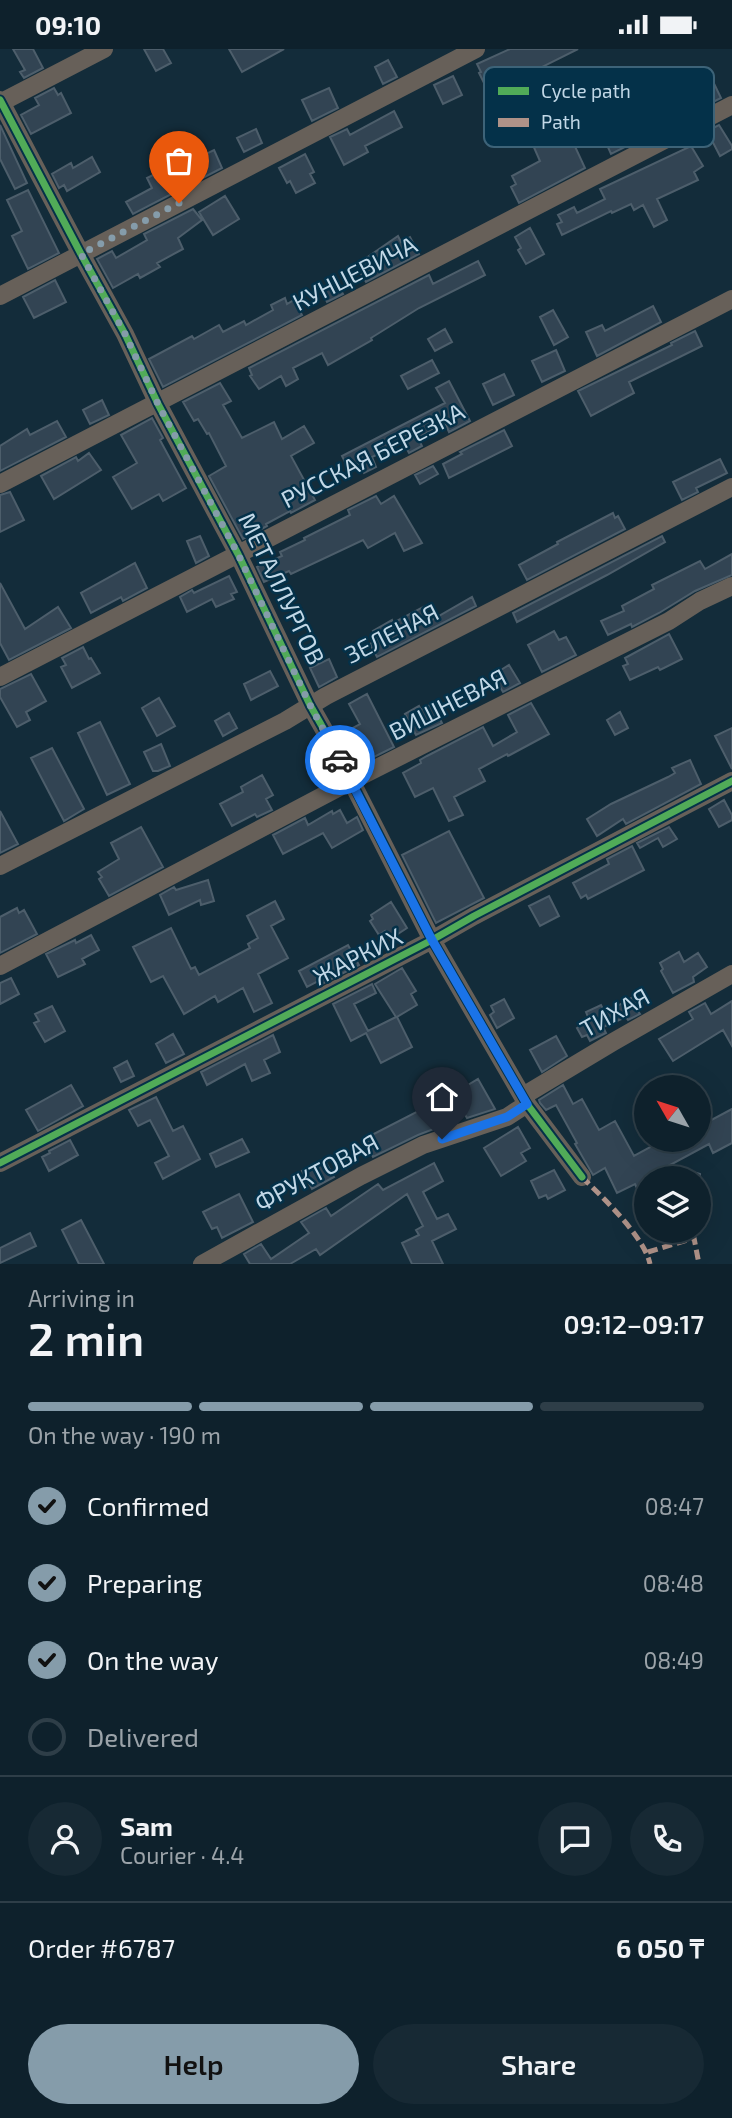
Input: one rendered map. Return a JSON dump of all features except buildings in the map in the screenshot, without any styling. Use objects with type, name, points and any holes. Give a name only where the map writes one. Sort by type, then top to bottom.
[{"type":"street","points":[[0,102],[104,49]]},
{"type":"street","points":[[0,296],[476,49]]},
{"type":"street","name":"МЕТАЛЛУРГОВ","points":[[0,102],[125,334],[158,404],[238,554],[310,705],[432,940],[525,1100],[582,1177]]},
{"type":"street","name":"КУНЦЕВИЧА","points":[[714,114],[732,105]]},
{"type":"street","name":"КУНЦЕВИЧА","points":[[0,484],[651,147]]},
{"type":"street","name":"РУССКАЯ БЕРЕЗКА","points":[[0,677],[732,299]]},
{"type":"street","name":"ЗЕЛЕНАЯ","points":[[0,866],[285,721],[310,705],[732,487]]},
{"type":"street","name":"ВИШНЕВАЯ","points":[[0,966],[351,781],[669,621],[732,586]]},
{"type":"street","name":"ЖАРКИХ","points":[[0,1163],[432,940],[732,781]]},
{"type":"street","name":"ТИХАЯ","points":[[525,1100],[577,1062],[732,974]]},
{"type":"street","name":"ФРУКТОВАЯ","points":[[202,1264],[312,1202],[411,1151],[507,1117],[525,1100]]},
{"type":"marked path","points":[[582,1177],[631,1229],[640,1241],[650,1264]]},
{"type":"marked path","points":[[648,1252],[694,1238],[699,1264]]},
{"type":"cycle path","points":[[0,100],[125,334],[158,404],[238,554],[310,705],[432,940],[527,1104],[582,1177]]},
{"type":"cycle path","points":[[0,1163],[432,940],[732,781]]},
{"type":"way so far","points":[[179,203],[81,254],[238,554],[316,718],[340,760]]},
{"type":"route","points":[[340,760],[432,940],[527,1104],[507,1117],[442,1139]]}]
